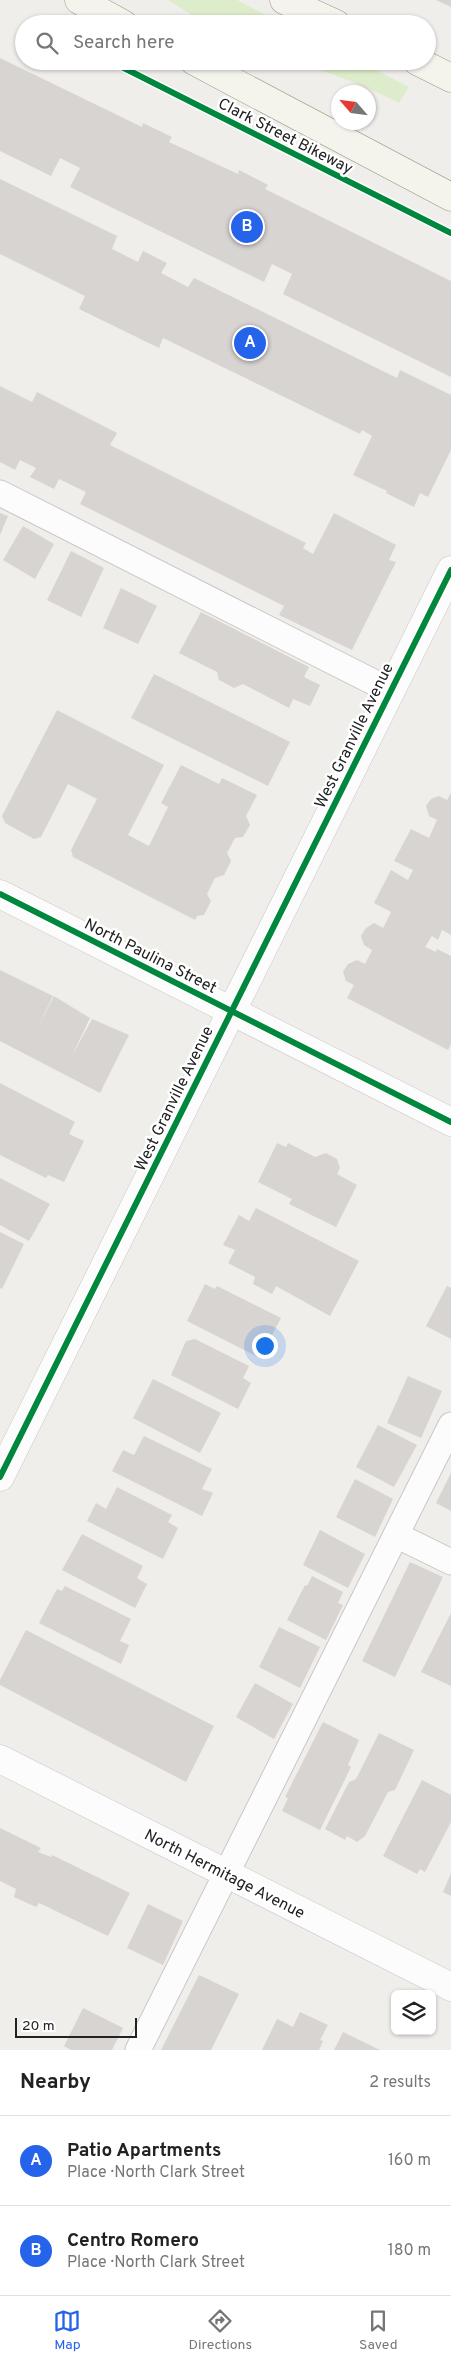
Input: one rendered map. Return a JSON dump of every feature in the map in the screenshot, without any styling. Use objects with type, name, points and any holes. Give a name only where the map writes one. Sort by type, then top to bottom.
[{"type":"main road","points":[[79,0],[107,15]]},
{"type":"main road","points":[[284,0],[316,15]]},
{"type":"main road","points":[[211,70],[451,197]]},
{"type":"main road","points":[[435,70],[451,78]]},
{"type":"street","name":"West Granville Avenue","points":[[0,1476],[451,570]]},
{"type":"street","name":"North Paulina Street","points":[[0,894],[451,1122]]},
{"type":"street","name":"North Hermitage Avenue","points":[[0,1760],[451,1987]]},
{"type":"lane","points":[[0,493],[390,692]]},
{"type":"lane","points":[[138,2050],[451,1425]]},
{"type":"lane","points":[[396,1535],[451,1562]]},
{"type":"green space","points":[[168,0],[237,0],[266,15],[192,15]]},
{"type":"green space","points":[[321,70],[376,70],[409,87],[399,103],[376,92],[376,85],[360,85]]},
{"type":"building","points":[[436,0],[451,0],[451,7]]},
{"type":"building","points":[[0,58],[15,65],[15,70],[25,70],[142,127],[143,123],[172,137],[169,142],[238,174],[239,170],[268,185],[265,189],[451,281],[451,377],[283,294],[292,274],[272,264],[264,282],[70,187],[80,168],[60,158],[51,176],[0,151]]},
{"type":"building","points":[[0,179],[117,236],[112,249],[138,262],[143,251],[167,263],[161,273],[188,287],[194,278],[397,378],[400,370],[451,395],[451,450],[428,497],[420,493],[414,507],[386,493],[387,491],[353,475],[372,436],[362,430],[360,434],[163,338],[159,348],[79,309],[85,296],[0,254]]},
{"type":"building","points":[[0,386],[32,402],[37,392],[117,433],[110,445],[306,543],[303,548],[313,554],[334,513],[396,545],[389,560],[396,562],[352,650],[279,615],[284,606],[80,504],[86,492],[59,479],[54,489],[30,477],[36,468],[20,460],[15,470],[0,462]]},
{"type":"building","points":[[0,513],[8,516],[0,535]]},
{"type":"building","points":[[23,526],[54,544],[35,579],[3,560]]},
{"type":"building","points":[[71,551],[104,568],[81,617],[47,600]]},
{"type":"building","points":[[121,588],[157,606],[138,644],[103,628]]},
{"type":"building","points":[[201,612],[309,667],[304,677],[320,685],[310,706],[293,699],[289,708],[243,684],[234,688],[219,680],[217,672],[179,653]]},
{"type":"building","points":[[154,674],[290,742],[268,786],[131,718]]},
{"type":"building","points":[[57,710],[164,765],[128,835],[149,846],[168,807],[161,803],[181,765],[219,784],[222,778],[257,795],[246,816],[250,825],[243,837],[235,838],[227,853],[231,861],[224,875],[215,878],[207,894],[211,901],[204,915],[197,916],[195,920],[73,857],[71,850],[97,799],[68,784],[41,837],[34,839],[5,823],[2,816]]},
{"type":"building","points":[[451,793],[451,935],[442,930],[438,940],[432,936],[425,947],[436,952],[437,949],[451,956],[451,1044],[448,1050],[347,998],[354,985],[346,981],[343,972],[348,964],[357,960],[365,964],[372,950],[364,945],[361,936],[366,928],[374,923],[383,928],[391,912],[374,903],[391,870],[408,880],[413,870],[394,861],[411,829],[429,838],[437,820],[429,816],[426,806],[431,799],[439,796],[447,800]]},
{"type":"building","points":[[0,970],[53,996],[38,1027],[54,996],[90,1018],[71,1058],[92,1019],[129,1035],[100,1093],[0,1041]]},
{"type":"building","points":[[0,1083],[75,1122],[69,1134],[84,1141],[64,1182],[48,1175],[46,1178],[0,1155]]},
{"type":"building","points":[[277,1143],[286,1147],[288,1143],[315,1157],[326,1153],[337,1159],[340,1168],[337,1174],[357,1185],[336,1227],[289,1204],[292,1199],[258,1182]]},
{"type":"building","points":[[0,1178],[50,1204],[29,1241],[0,1225]]},
{"type":"building","points":[[256,1208],[359,1261],[330,1316],[276,1286],[272,1294],[253,1284],[255,1277],[228,1263],[235,1250],[223,1245],[239,1215],[249,1221]]},
{"type":"building","points":[[0,1232],[24,1244],[2,1289],[0,1288]]},
{"type":"building","points":[[205,1284],[215,1289],[217,1286],[281,1318],[260,1358],[187,1321]]},
{"type":"building","points":[[447,1286],[451,1288],[451,1339],[426,1326]]},
{"type":"building","points":[[195,1339],[249,1366],[243,1378],[251,1383],[238,1409],[171,1375],[186,1341]]},
{"type":"building","points":[[408,1376],[442,1391],[421,1438],[387,1423]]},
{"type":"building","points":[[153,1379],[221,1413],[200,1453],[133,1418]]},
{"type":"building","points":[[378,1425],[417,1445],[394,1487],[356,1467]]},
{"type":"building","points":[[144,1436],[212,1469],[202,1489],[213,1493],[202,1516],[112,1471],[123,1450],[134,1455]]},
{"type":"building","points":[[451,1473],[451,1511],[436,1503]]},
{"type":"building","points":[[355,1479],[393,1499],[375,1537],[336,1517]]},
{"type":"building","points":[[117,1487],[172,1515],[168,1522],[178,1528],[163,1559],[87,1521],[96,1503],[106,1509]]},
{"type":"building","points":[[320,1530],[365,1554],[348,1588],[303,1565]]},
{"type":"building","points":[[82,1534],[143,1566],[137,1578],[147,1584],[135,1608],[62,1570]]},
{"type":"building","points":[[410,1562],[443,1577],[395,1677],[362,1661]]},
{"type":"building","points":[[312,1576],[343,1592],[338,1603],[343,1605],[326,1640],[287,1620],[305,1585],[307,1586]]},
{"type":"building","points":[[65,1586],[131,1619],[120,1641],[129,1645],[121,1664],[39,1623],[57,1589],[62,1591]]},
{"type":"building","points":[[451,1613],[451,1686],[421,1672]]},
{"type":"building","points":[[279,1627],[320,1647],[300,1688],[259,1667]]},
{"type":"building","points":[[26,1630],[214,1726],[186,1782],[0,1685],[0,1680]]},
{"type":"building","points":[[255,1683],[293,1704],[274,1739],[236,1717]]},
{"type":"building","points":[[323,1722],[359,1740],[348,1765],[351,1767],[320,1830],[282,1811],[288,1798],[285,1797]]},
{"type":"building","points":[[379,1733],[414,1750],[395,1790],[388,1792],[365,1836],[357,1842],[347,1836],[345,1840],[325,1829],[349,1782],[356,1779]]},
{"type":"building","points":[[422,1780],[451,1795],[451,1822],[425,1872],[420,1869],[417,1874],[383,1856]]},
{"type":"building","points":[[0,1828],[41,1848],[38,1852],[51,1857],[52,1855],[130,1893],[108,1936],[39,1903],[36,1907],[14,1897],[16,1889],[0,1881]]},
{"type":"building","points":[[451,1873],[451,1896],[443,1892]]},
{"type":"building","points":[[148,1904],[183,1921],[163,1965],[127,1948]]},
{"type":"building","points":[[199,1975],[239,1994],[211,2050],[161,2050]]},
{"type":"building","points":[[83,2008],[123,2028],[112,2050],[71,2050],[64,2046]]},
{"type":"building","points":[[300,2012],[328,2025],[320,2040],[323,2041],[319,2050],[262,2050],[277,2019],[293,2027]]},
{"type":"building","points":[[343,2032],[380,2050],[334,2050]]},
{"type":"cycle path","name":"Clark Street Bikeway","points":[[128,70],[451,233]]},
{"type":"cycle path","points":[[0,1477],[451,570]]},
{"type":"cycle path","points":[[0,894],[451,1122]]},
{"type":"place","name":"Centro Romero","points":[[247,227]]},
{"type":"place","name":"Patio Apartments","points":[[250,343]]}]
